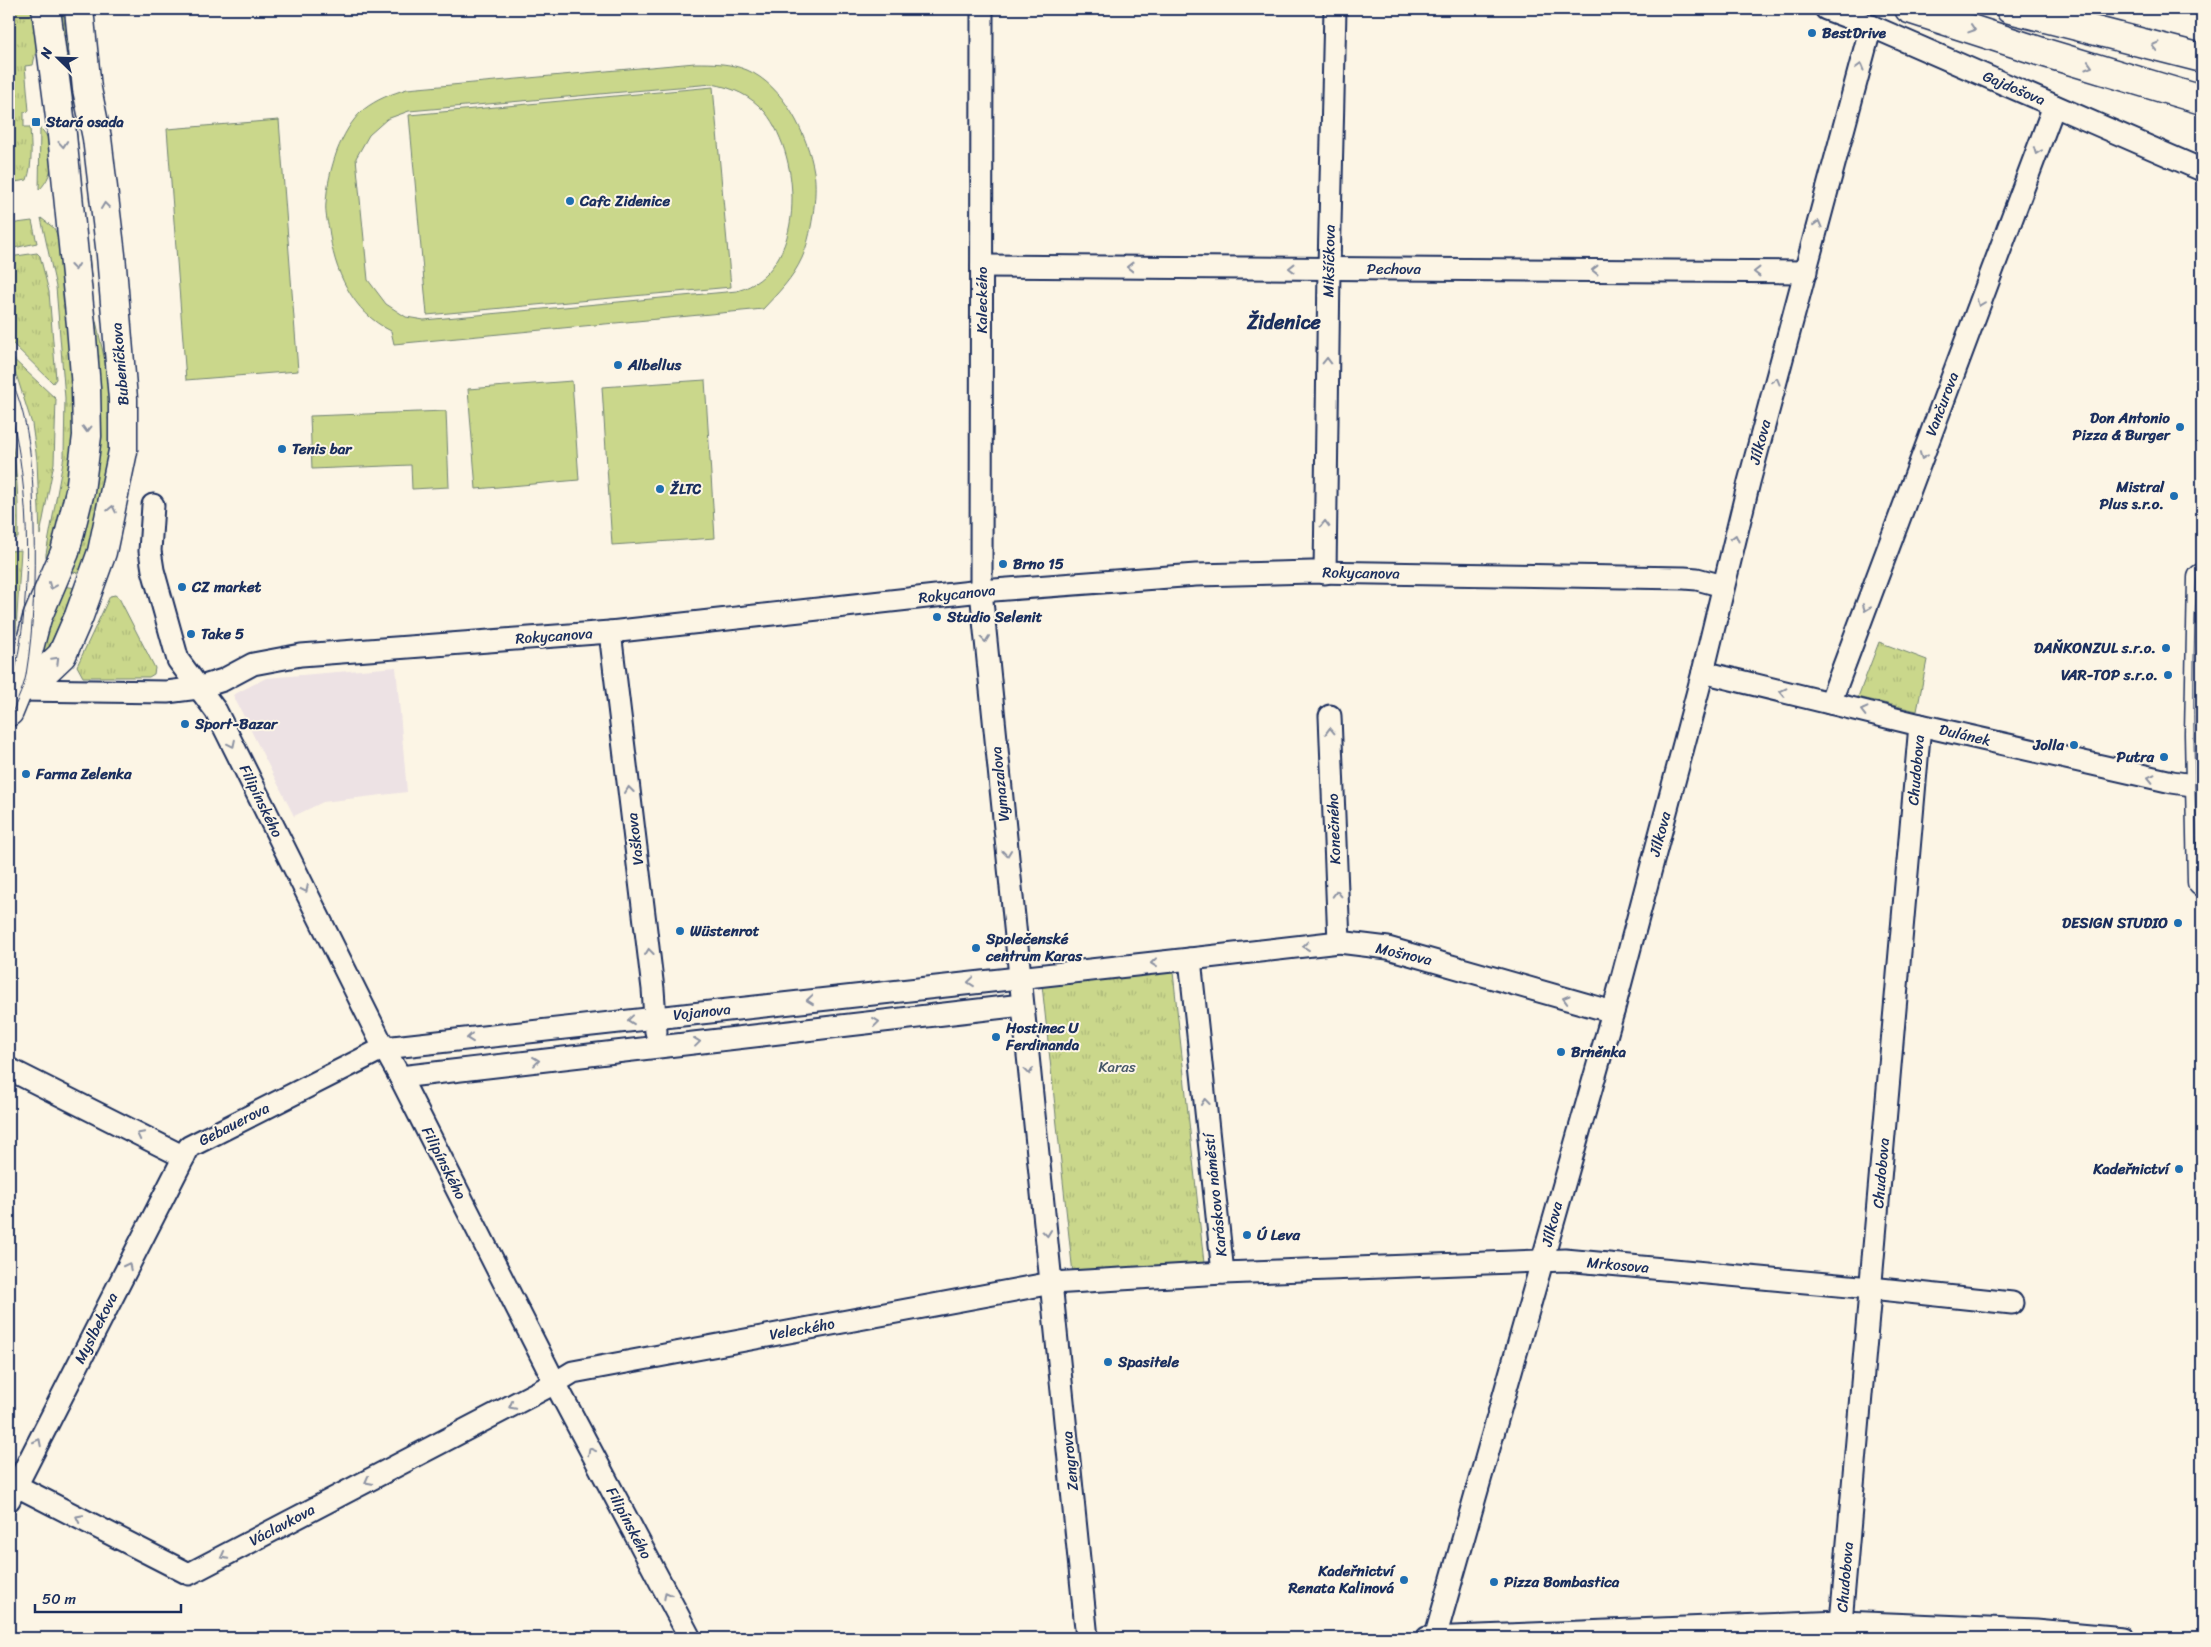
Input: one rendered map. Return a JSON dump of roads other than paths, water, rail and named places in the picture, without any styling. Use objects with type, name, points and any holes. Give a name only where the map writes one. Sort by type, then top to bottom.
[{"type":"street","points":[[46,9],[61,125],[82,325],[87,436],[74,520],[56,575],[37,618],[14,701],[168,692],[198,688],[178,660],[156,588],[150,551],[153,505]]},
{"type":"street","name":"Bubeníčkova","points":[[14,701],[62,655],[79,616],[102,552],[123,451],[123,399],[111,254],[79,9]]},
{"type":"street","name":"Kaleckého","points":[[981,591],[982,9]]},
{"type":"street","name":"Mikšíčkova","points":[[1325,573],[1335,9]]},
{"type":"street","name":"Gajdošova","points":[[1826,9],[1871,26],[2202,170]]},
{"type":"street","points":[[1909,9],[2042,52],[2202,100]]},
{"type":"street","points":[[2010,9],[2202,58]]},
{"type":"street","name":"Jílkova","points":[[1435,1638],[1543,1260],[1547,1237],[1613,1012],[1703,672],[1749,482],[1871,26]]},
{"type":"street","name":"Vančurova","points":[[1830,703],[2054,106]]},
{"type":"street","name":"Pechova","points":[[982,266],[1806,272]]},
{"type":"street","name":"Rokycanova","points":[[198,688],[223,680],[260,662],[301,655],[610,632],[981,591],[1196,575],[1325,573],[1684,578],[1697,579],[1723,586]]},
{"type":"street","points":[[2202,578],[2199,786],[2202,882]]},
{"type":"street","name":"Vymazalova","points":[[981,591],[1020,977]]},
{"type":"street","name":"Vaškova","points":[[610,632],[652,979],[658,1047]]},
{"type":"street","name":"Dulánek","points":[[1703,672],[1920,725],[2172,782],[2199,786]]},
{"type":"street","name":"Filipínského","points":[[198,688],[216,710],[384,1048],[555,1383],[690,1638]]},
{"type":"street","name":"Konečného","points":[[1330,716],[1339,942]]},
{"type":"street","name":"Chudobova","points":[[1841,1622],[1920,725]]},
{"type":"street","name":"Mošnova","points":[[1190,959],[1339,942],[1388,948],[1613,1012]]},
{"type":"street","points":[[1052,1283],[1020,977],[1190,959]]},
{"type":"street","name":"Karáskovo náměstí","points":[[1052,1283],[1223,1273],[1190,959]]},
{"type":"street","name":"Vojanova","points":[[384,1048],[1020,977]]},
{"type":"street","name":"Vojanova","points":[[400,1077],[1022,1005]]},
{"type":"street","name":"Gebauerova","points":[[9,1069],[184,1157],[189,1147],[384,1048]]},
{"type":"street","name":"Myslbekova","points":[[11,1489],[184,1157]]},
{"type":"street","name":"Mrkosova","points":[[1223,1273],[1521,1263],[1543,1260],[1871,1288],[2012,1303]]},
{"type":"street","name":"Veleckého","points":[[555,1383],[573,1372],[1052,1283]]},
{"type":"street","name":"Zengrova","points":[[1052,1283],[1087,1638]]},
{"type":"street","name":"Václavkova","points":[[11,1489],[189,1574],[555,1383]]},
{"type":"street","points":[[1427,1638],[1841,1622],[2036,1630],[2123,1638]]},
{"type":"tram line","points":[[9,375],[17,393],[27,431],[32,470],[34,528],[33,602],[29,657],[23,687],[9,721]]},
{"type":"tram line","points":[[9,404],[22,473],[27,549],[23,625],[9,694]]},
{"type":"tram line","points":[[2202,503],[2197,563],[2194,684],[2195,805],[2202,986]]},
{"type":"place","name":"BestDrive","points":[[1812,33]]},
{"type":"place","name":"Stará osada","points":[[36,122]]},
{"type":"place","name":"Cafc Zidenice","points":[[570,201]]},
{"type":"place","name":"Albellus","points":[[618,365]]},
{"type":"place","name":"Don Antonio Pizza & Burger","points":[[2180,427]]},
{"type":"place","name":"Tenis bar","points":[[282,449]]},
{"type":"place","name":"ŽLTC","points":[[660,489]]},
{"type":"place","name":"Mistral Plus s.r.o.","points":[[2174,496]]},
{"type":"place","name":"Brno 15","points":[[1003,564]]},
{"type":"place","name":"CZ market","points":[[182,587]]},
{"type":"place","name":"Studio Selenit","points":[[937,617]]},
{"type":"place","name":"Take 5","points":[[191,634]]},
{"type":"place","name":"DAŇKONZUL s.r.o.","points":[[2166,648]]},
{"type":"place","name":"VAR-TOP s.r.o.","points":[[2168,675]]},
{"type":"place","name":"Sport-Bazar","points":[[185,724]]},
{"type":"place","name":"Jolla","points":[[2074,745]]},
{"type":"place","name":"Putra","points":[[2164,757]]},
{"type":"place","name":"Farma Zelenka","points":[[26,774]]},
{"type":"place","name":"DESIGN STUDIO","points":[[2178,923]]},
{"type":"place","name":"Wüstenrot","points":[[680,931]]},
{"type":"place","name":"Společenské centrum Karas","points":[[976,948]]},
{"type":"place","name":"Hostinec U Ferdinanda","points":[[996,1037]]},
{"type":"place","name":"Brněnka","points":[[1561,1052]]},
{"type":"place","name":"Kadeřnictví","points":[[2179,1169]]},
{"type":"place","name":"Ú Leva","points":[[1247,1235]]},
{"type":"place","name":"Spasitele","points":[[1108,1362]]},
{"type":"place","name":"Kadeřnictví Renata Kalinová","points":[[1404,1580]]},
{"type":"place","name":"Pizza Bombastica","points":[[1494,1582]]},
{"type":"district","name":"Židenice","points":[[1284,322]]},
{"type":"park label","name":"Karas","points":[[1117,1067]]}]
